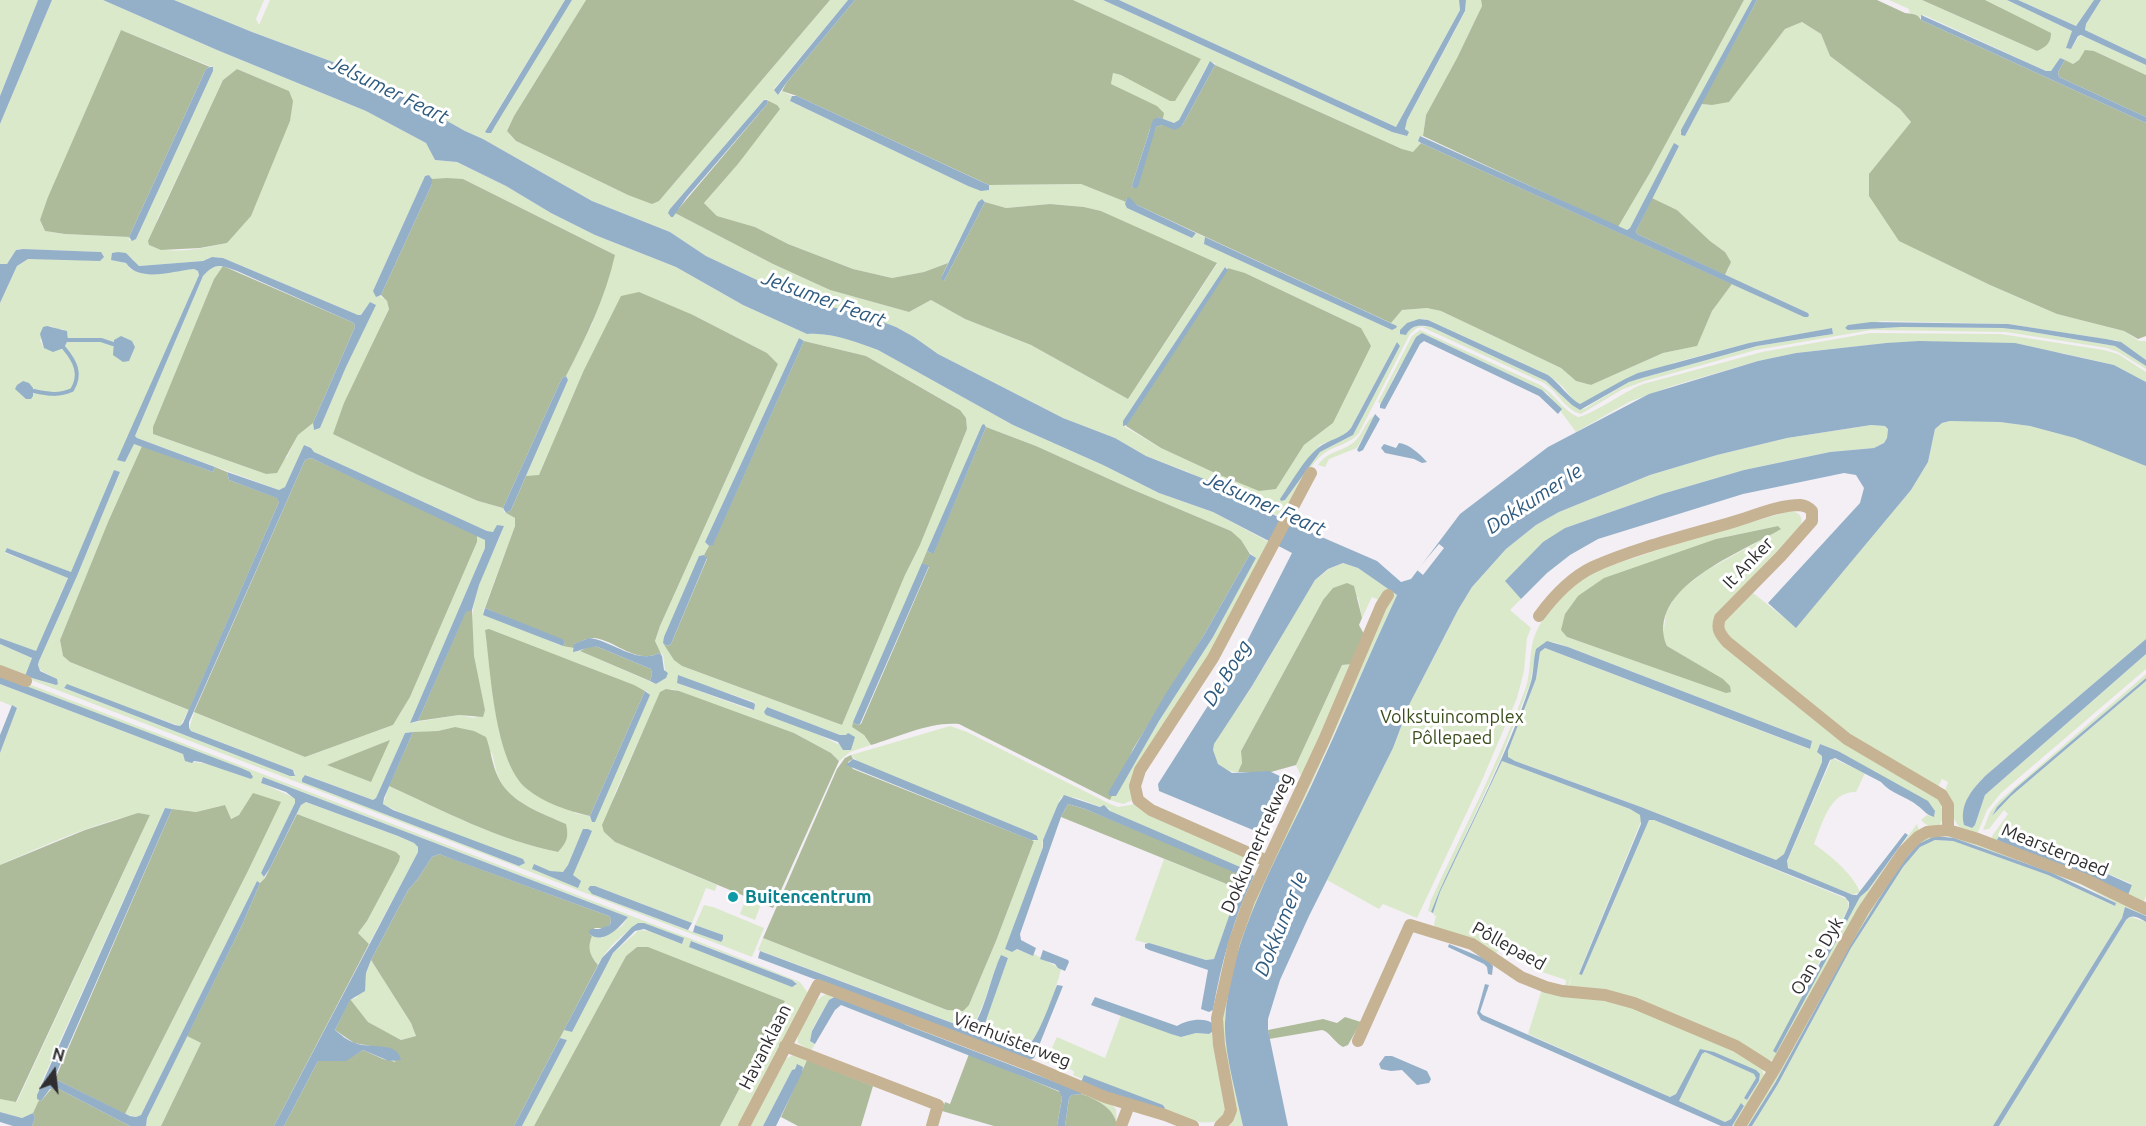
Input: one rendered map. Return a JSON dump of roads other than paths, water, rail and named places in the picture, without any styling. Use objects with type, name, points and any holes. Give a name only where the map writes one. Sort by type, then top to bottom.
[{"type":"street","points":[[1267,861],[1151,810],[1138,800],[1135,786],[1140,770],[1213,658],[1311,474]]},
{"type":"street","name":"It Anker","points":[[1539,616],[1570,582],[1594,567],[1658,544],[1744,518],[1791,507],[1807,507],[1812,511],[1812,521],[1719,618],[1717,626],[1720,635],[1847,739],[1942,795],[1948,805],[1948,830]]},
{"type":"street","name":"Dokkumertrekweg","points":[[1224,1122],[1230,1103],[1219,1045],[1218,1010],[1241,921],[1324,740],[1381,606],[1388,595]]},
{"type":"street","points":[[0,671],[26,681]]},
{"type":"street","name":"Mearsterpaed","points":[[1948,830],[2066,871],[2146,909]]},
{"type":"street","name":"Oan 'e Dyk","points":[[1740,1126],[1774,1070],[1846,939],[1893,865],[1918,837],[1927,831],[1948,830]]},
{"type":"street","name":"Pôllepaed","points":[[1358,1041],[1410,925],[1472,944],[1532,982],[1562,991],[1612,996],[1651,1010],[1736,1046],[1774,1070]]},
{"type":"street","name":"Havanklaan","points":[[744,1126],[818,985]]},
{"type":"street","name":"Vierhuisterweg","points":[[818,985],[1129,1105],[1193,1126]]},
{"type":"street","points":[[785,1046],[938,1105],[932,1126]]},
{"type":"street","points":[[1121,1126],[1129,1105]]},
{"type":"water","points":[[38,0],[52,0],[0,124],[0,96]]},
{"type":"water","points":[[103,0],[174,0],[360,72],[592,201],[670,232],[706,256],[793,297],[867,316],[896,327],[938,354],[1063,418],[1115,438],[1146,456],[1222,486],[1287,522],[1377,561],[1401,582],[1411,579],[1460,514],[1548,447],[1649,394],[1758,361],[1796,353],[1919,341],[2015,343],[2114,365],[2146,382],[2146,466],[2075,438],[2030,426],[2000,422],[1950,421],[1942,423],[1935,429],[1928,462],[1911,490],[1796,628],[1768,603],[1860,503],[1864,488],[1856,475],[1844,473],[1743,494],[1598,539],[1570,555],[1547,573],[1521,599],[1505,581],[1543,542],[1565,528],[1662,494],[1744,470],[1830,452],[1874,448],[1884,443],[1887,438],[1888,429],[1885,426],[1871,425],[1787,438],[1717,455],[1650,475],[1559,512],[1536,525],[1506,549],[1472,587],[1458,610],[1410,703],[1393,748],[1309,916],[1280,980],[1268,1019],[1268,1030],[1288,1126],[1243,1126],[1225,1035],[1228,992],[1236,960],[1257,899],[1324,759],[1397,595],[1358,568],[1343,563],[1328,569],[1315,580],[1252,686],[1214,744],[1213,750],[1218,764],[1232,773],[1269,771],[1284,778],[1261,828],[1253,830],[1159,791],[1158,784],[1239,657],[1292,553],[1213,512],[1159,493],[1013,425],[878,350],[834,336],[807,334],[743,305],[676,267],[595,235],[457,162],[435,160],[426,143],[366,111]]},
{"type":"water","points":[[565,0],[572,0],[491,133],[485,132]]},
{"type":"water","points":[[848,0],[855,0],[778,95],[774,90]]},
{"type":"water","points":[[1103,0],[1119,0],[1396,127],[1460,10],[1459,0],[1466,0],[1465,11],[1407,120],[1405,129],[1409,132],[1407,136],[1392,132]]},
{"type":"water","points":[[1752,0],[1757,0],[1685,136],[1681,135],[1681,130]]},
{"type":"water","points":[[2007,0],[2018,0],[2076,26],[2094,0],[2101,0],[2086,24],[2085,30],[2146,59],[2146,65],[2081,35],[2078,36],[2071,49],[2066,48],[2072,31]]},
{"type":"water","points":[[1921,15],[2046,71],[2051,71],[2060,58],[2065,60],[2058,72],[2059,77],[2146,117],[2146,123],[1921,20]]},
{"type":"water","points":[[1210,61],[1215,65],[1182,126],[1175,130],[1162,125],[1156,127],[1139,184],[1137,188],[1133,188],[1132,185],[1153,120],[1158,117],[1174,123],[1179,120]]},
{"type":"water","points":[[213,67],[213,71],[136,239],[132,241],[129,237],[206,69]]},
{"type":"water","points":[[792,96],[797,96],[989,185],[989,190],[981,191],[968,186],[790,101]]},
{"type":"water","points":[[764,100],[768,103],[671,217],[668,213],[670,209]]},
{"type":"water","points":[[1420,136],[1627,230],[1674,143],[1679,146],[1636,231],[1637,234],[1809,315],[1804,317],[1421,143],[1418,141]]},
{"type":"water","points":[[429,175],[432,184],[381,295],[376,297],[373,291],[425,176]]},
{"type":"water","points":[[1129,197],[1137,205],[1196,233],[1192,238],[1127,208],[1125,204]]},
{"type":"water","points":[[982,199],[985,202],[944,281],[941,279],[942,276],[978,202]]},
{"type":"water","points":[[1205,237],[1397,326],[1392,330],[1204,244]]},
{"type":"water","points":[[16,250],[101,252],[104,257],[100,261],[28,259],[17,266],[0,303],[0,264],[7,264]]},
{"type":"water","points":[[112,253],[126,253],[139,266],[203,261],[212,257],[223,258],[358,315],[361,315],[370,302],[376,305],[320,428],[314,430],[313,423],[355,327],[354,323],[237,271],[218,266],[211,268],[203,276],[135,436],[215,467],[213,472],[134,444],[125,462],[117,460],[199,275],[194,269],[157,274],[139,273],[126,263],[111,260]]},
{"type":"water","points":[[1225,267],[1228,270],[1127,425],[1123,426],[1123,421]]},
{"type":"water","points":[[1419,319],[1428,320],[1548,375],[1580,404],[1638,373],[1749,343],[1832,328],[1833,334],[1757,346],[1642,378],[1629,382],[1580,410],[1546,381],[1431,327],[1417,326],[1406,335],[1400,334],[1400,330],[1407,323]]},
{"type":"water","points":[[1871,322],[2008,324],[2106,339],[2121,342],[2146,360],[2146,366],[2115,346],[2020,330],[1901,327],[1848,330],[1845,328],[1848,325]]},
{"type":"water","points":[[43,327],[67,331],[68,340],[64,348],[53,352],[44,348],[40,334]]},
{"type":"water","points":[[1422,333],[1542,390],[1562,409],[1558,414],[1539,396],[1424,341],[1420,344],[1385,409],[1380,408],[1416,337]]},
{"type":"water","points":[[121,336],[132,341],[135,347],[129,361],[123,362],[113,355],[114,340]]},
{"type":"water","points":[[799,338],[804,341],[713,545],[709,546],[705,542]]},
{"type":"water","points":[[1397,342],[1400,346],[1353,435],[1320,452],[1285,500],[1281,501],[1280,499],[1293,479],[1313,453],[1351,428]]},
{"type":"water","points":[[566,376],[568,380],[511,510],[506,513],[503,508],[562,378]]},
{"type":"water","points":[[23,381],[29,383],[33,388],[31,399],[26,399],[15,389]]},
{"type":"water","points":[[1375,414],[1380,419],[1363,450],[1359,452],[1357,450]]},
{"type":"water","points":[[984,424],[986,427],[934,553],[931,553],[927,551]]},
{"type":"water","points":[[1399,443],[1410,447],[1427,462],[1422,463],[1385,453],[1381,448],[1384,444],[1396,448]]},
{"type":"water","points":[[304,445],[314,452],[487,531],[493,532],[497,525],[504,526],[479,585],[472,610],[466,612],[418,721],[410,723],[485,548],[485,540],[311,458],[305,460],[189,722],[191,731],[293,770],[295,776],[64,688],[67,684],[175,725],[180,726],[183,723],[279,502],[277,498],[229,480],[227,472],[279,490],[285,487]]},
{"type":"water","points":[[114,470],[120,472],[39,661],[40,671],[57,679],[58,684],[25,676],[32,658],[0,644],[0,638],[36,651],[68,578],[5,552],[7,548],[71,572]]},
{"type":"water","points":[[1250,554],[1256,558],[1213,637],[1159,721],[1116,796],[1110,796],[1108,793],[1165,695],[1204,635]]},
{"type":"water","points":[[704,555],[707,558],[671,644],[667,646],[663,643],[664,637],[699,556]]},
{"type":"water","points":[[922,563],[929,566],[860,724],[857,725],[853,722]]},
{"type":"water","points":[[485,608],[565,642],[563,646],[483,615]]},
{"type":"water","points":[[589,638],[642,656],[659,653],[662,656],[664,670],[668,673],[666,678],[656,684],[650,681],[651,669],[598,647],[573,652],[574,644]]},
{"type":"water","points":[[2146,639],[2146,654],[1985,795],[1972,828],[1964,825],[1965,804],[1971,792],[1985,776]]},
{"type":"water","points":[[1547,641],[1568,647],[1812,741],[1810,749],[1545,648],[1540,652],[1536,679],[1508,751],[1508,757],[1515,761],[1776,860],[1784,854],[1822,762],[1822,756],[1817,752],[1820,744],[1838,751],[1928,801],[1935,811],[1934,817],[1931,816],[1881,782],[1835,758],[1830,760],[1787,861],[1788,868],[1857,895],[1905,833],[1908,835],[1868,890],[1860,897],[1776,1053],[1773,1051],[1844,918],[1849,902],[1845,897],[1654,820],[1649,820],[1582,975],[1579,974],[1641,824],[1640,815],[1630,809],[1502,761],[1440,892],[1433,913],[1431,912],[1439,892],[1488,790],[1521,711],[1531,681],[1536,649]]},
{"type":"water","points":[[678,675],[754,703],[754,710],[677,683]]},
{"type":"water","points":[[0,676],[241,768],[250,772],[253,777],[251,779],[201,762],[185,761],[183,754],[0,684]]},
{"type":"water","points":[[2146,678],[2146,681],[2011,796],[1992,816],[1997,807],[2015,789]]},
{"type":"water","points":[[645,691],[650,695],[595,822],[592,822],[590,816]]},
{"type":"water","points":[[12,705],[17,708],[0,753],[0,735]]},
{"type":"water","points":[[767,707],[840,735],[848,733],[855,737],[851,750],[843,750],[838,742],[766,715],[764,712]]},
{"type":"water","points":[[413,732],[383,804],[393,810],[523,859],[525,863],[519,866],[302,782],[305,775],[373,800],[376,798],[405,733]]},
{"type":"water","points":[[853,759],[1032,833],[1037,836],[1038,840],[1031,840],[846,765]]},
{"type":"water","points":[[263,777],[628,917],[610,934],[600,938],[594,937],[589,934],[589,931],[610,925],[609,916],[439,854],[432,857],[408,890],[371,960],[366,973],[365,991],[350,1000],[335,1030],[361,1045],[395,1050],[401,1060],[389,1061],[363,1050],[346,1061],[318,1061],[284,1126],[274,1126],[418,852],[418,847],[398,836],[306,802],[301,805],[264,877],[261,873],[295,799],[286,792],[261,783]]},
{"type":"water","points":[[1064,795],[1100,807],[1104,805],[1110,811],[1247,870],[1254,876],[1229,942],[1213,1010],[1209,1012],[1201,1009],[1208,970],[1149,950],[1145,948],[1145,944],[1149,943],[1206,960],[1214,959],[1243,876],[1085,809],[1068,804],[1061,817],[1020,934],[1021,940],[1036,948],[1033,956],[1017,949],[1012,952],[1005,949],[1043,847],[1043,840]]},
{"type":"water","points":[[165,808],[172,809],[55,1079],[130,1116],[141,1115],[257,881],[260,883],[243,923],[147,1118],[146,1126],[130,1126],[57,1088],[50,1089],[41,1101],[37,1099],[37,1095]]},
{"type":"water","points":[[583,829],[592,831],[573,875],[581,881],[578,888],[532,869],[534,864],[550,871],[563,872]]},
{"type":"water","points":[[2001,833],[2074,859],[2132,885],[2128,895],[1997,840]]},
{"type":"water","points":[[1935,836],[1954,838],[2050,872],[2116,903],[2115,906],[2048,875],[1953,841],[1935,840],[1920,847],[1903,867],[1851,948],[1778,1084],[1752,1126],[1748,1126],[1775,1083],[1849,947],[1900,865],[1918,844]]},
{"type":"water","points":[[590,886],[692,923],[688,930],[592,894],[588,889]]},
{"type":"water","points":[[2125,907],[2146,916],[2146,922],[2133,917],[2126,920],[1999,1126],[1993,1126],[2122,918]]},
{"type":"water","points":[[638,923],[644,923],[684,938],[682,944],[644,929],[635,931],[613,953],[572,1032],[564,1030],[602,958]]},
{"type":"water","points":[[695,925],[723,935],[723,939],[721,942],[693,932]]},
{"type":"water","points":[[691,941],[792,980],[797,984],[792,987],[689,947]]},
{"type":"water","points":[[1449,944],[1488,960],[1493,966],[1492,975],[1488,974],[1484,964],[1448,947]]},
{"type":"water","points":[[1043,950],[1068,960],[1065,971],[1055,964],[1040,959]]},
{"type":"water","points":[[760,951],[971,1030],[980,1013],[1001,955],[1008,958],[982,1032],[998,1041],[1023,1050],[1038,1030],[1057,985],[1063,986],[1034,1058],[1030,1060],[758,958]]},
{"type":"water","points":[[1485,984],[1489,985],[1480,1012],[1483,1015],[1670,1097],[1676,1094],[1700,1049],[1714,1052],[1756,1070],[1760,1074],[1759,1081],[1747,1100],[1744,1098],[1756,1078],[1754,1074],[1705,1052],[1702,1054],[1679,1101],[1725,1122],[1731,1119],[1741,1103],[1744,1106],[1732,1126],[1721,1126],[1481,1020],[1477,1013]]},
{"type":"water","points":[[836,996],[1082,1094],[1072,1095],[1069,1098],[1065,1126],[1057,1126],[1062,1098],[1059,1091],[841,1005],[835,1010],[815,1044],[810,1041],[812,1031],[829,1000]]},
{"type":"water","points":[[1095,997],[1177,1026],[1195,1020],[1209,1021],[1212,1023],[1212,1032],[1181,1037],[1091,1005]]},
{"type":"water","points":[[560,1038],[567,1040],[522,1126],[514,1126]]},
{"type":"water","points":[[1385,1056],[1392,1056],[1427,1071],[1431,1079],[1429,1083],[1417,1085],[1402,1070],[1381,1069],[1379,1064]]},
{"type":"water","points":[[797,1064],[803,1067],[802,1073],[776,1126],[763,1126],[792,1070]]},
{"type":"water","points":[[1084,1075],[1163,1105],[1165,1108],[1164,1110],[1131,1102],[1081,1082]]},
{"type":"water","points":[[0,1112],[22,1118],[33,1113],[35,1118],[32,1126],[13,1126],[0,1122]]},
{"type":"waterway","points":[[68,340],[101,340],[113,344]]},
{"type":"waterway","points":[[34,391],[53,394],[72,390],[77,373],[64,348]]},
{"type":"place","name":"Buitencentrum","points":[[733,897]]},
{"type":"water label","name":"Jelsumer Feart","points":[[389,90]]},
{"type":"water label","name":"Jelsumer Feart","points":[[824,299]]},
{"type":"water label","name":"Dokkumer Ie","points":[[1534,499]]},
{"type":"water label","name":"Jelsumer Feart","points":[[1265,504]]},
{"type":"water label","name":"De Boeg","points":[[1227,673]]},
{"type":"water label","name":"Dokkumer Ie","points":[[1281,924]]},
{"type":"park label","name":"Volkstuincomplex Pôllepaed","points":[[1452,727]]}]
